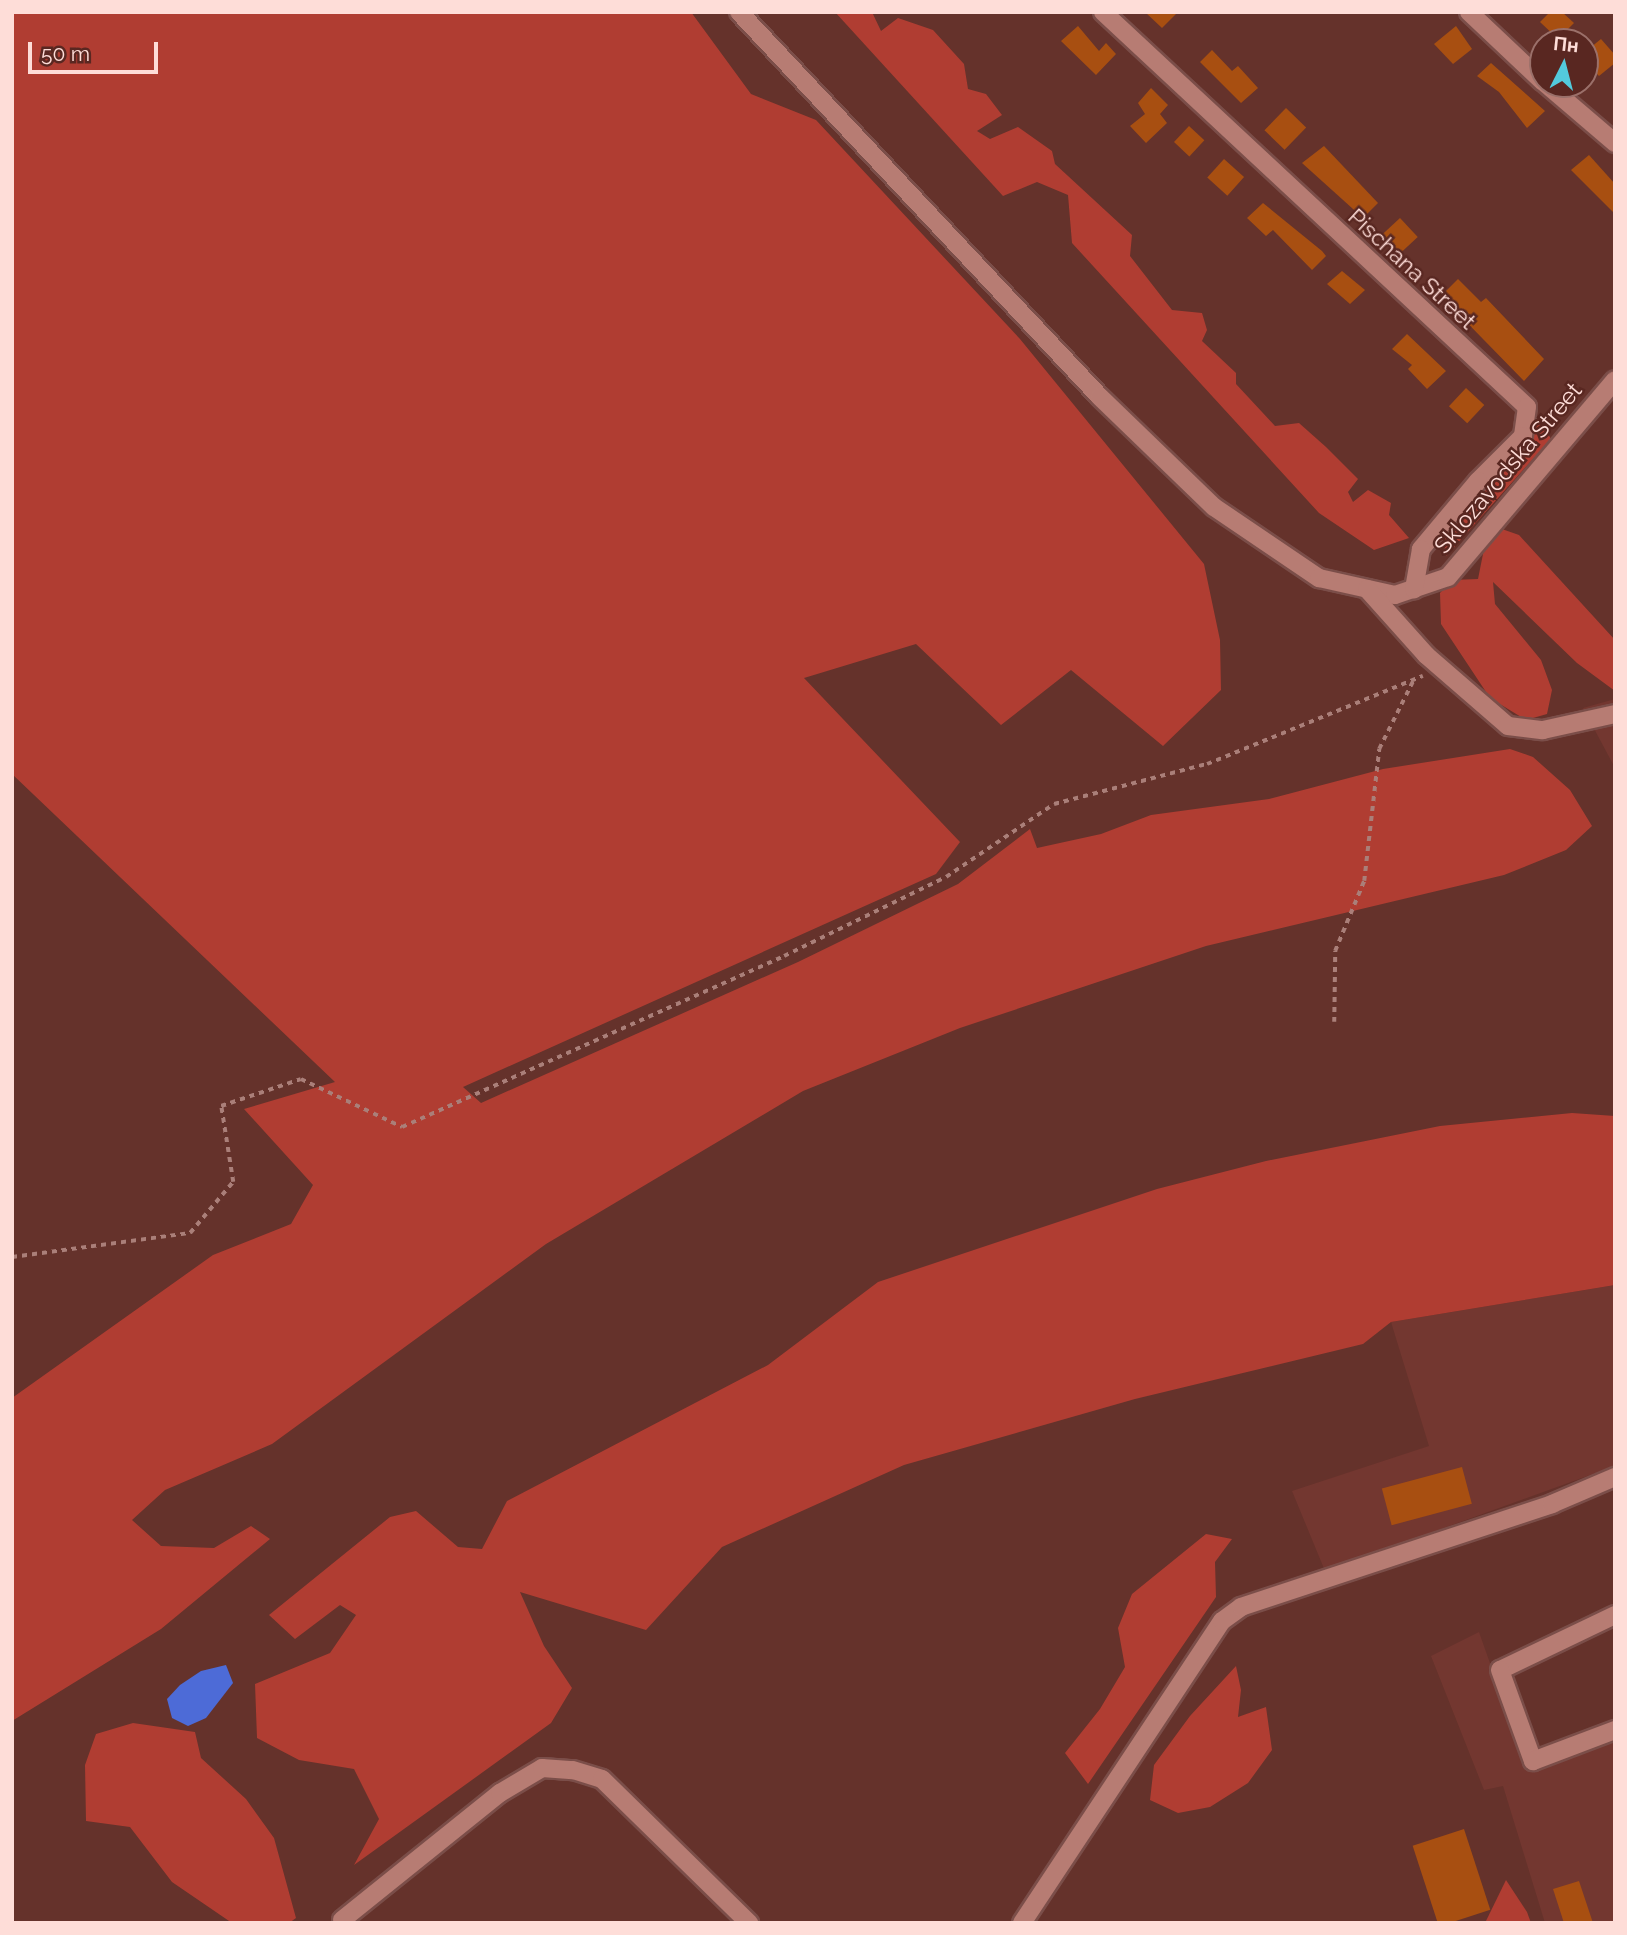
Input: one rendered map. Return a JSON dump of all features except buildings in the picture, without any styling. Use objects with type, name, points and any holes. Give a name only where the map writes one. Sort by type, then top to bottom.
[{"type":"street","points":[[739,12],[1100,397],[1214,507],[1319,578],[1367,589],[1440,668],[1508,726],[1543,730],[1615,714]]},
{"type":"street","name":"Pischana Street","points":[[1103,12],[1527,407],[1524,436],[1478,481],[1420,549],[1414,589]]},
{"type":"street","points":[[1469,12],[1529,69]]},
{"type":"street","points":[[1562,98],[1615,143]]},
{"type":"street","name":"Sklozavodska Street","points":[[1367,589],[1395,595],[1448,577],[1615,380]]},
{"type":"street","points":[[1022,1923],[1222,1621],[1241,1607],[1552,1504],[1615,1477]]},
{"type":"street","points":[[1615,1615],[1500,1670],[1533,1761],[1615,1730]]},
{"type":"street","points":[[342,1920],[500,1793],[542,1768],[573,1770],[602,1779],[749,1923]]},
{"type":"path","points":[[12,1257],[190,1233],[233,1182],[221,1106],[301,1079],[401,1127],[784,956],[946,877],[1054,804],[1207,764],[1440,668]]},
{"type":"path","points":[[1334,1022],[1335,951],[1364,881],[1380,749],[1414,679]]},
{"type":"shaded area","points":[[12,12],[691,12],[751,94],[816,120],[1020,339],[1204,564],[1220,640],[1221,690],[1163,746],[1071,670],[1001,725],[916,644],[804,678],[960,842],[936,874],[463,1087],[481,1103],[798,962],[958,884],[1030,829],[1037,848],[1101,834],[1151,815],[1269,799],[1383,769],[1510,749],[1533,757],[1570,790],[1592,826],[1566,850],[1504,875],[1206,946],[960,1028],[803,1091],[546,1244],[272,1444],[165,1490],[132,1520],[161,1546],[214,1548],[251,1526],[270,1539],[161,1629],[12,1721],[12,1398],[213,1255],[291,1224],[313,1185],[244,1109],[335,1082],[12,774]]},
{"type":"shaded area","points":[[835,12],[872,12],[881,31],[898,18],[933,30],[964,64],[968,89],[986,94],[1002,115],[977,131],[990,139],[1018,127],[1052,151],[1055,164],[1132,235],[1130,256],[1172,310],[1202,313],[1207,330],[1202,341],[1236,373],[1236,384],[1275,426],[1299,423],[1358,479],[1348,492],[1353,502],[1368,490],[1391,503],[1389,515],[1409,538],[1374,550],[1319,513],[1072,243],[1068,195],[1037,182],[1003,196]]},
{"type":"shaded area","points":[[1539,419],[1551,439],[1446,556],[1441,525],[1469,499],[1477,500]]},
{"type":"shaded area","points":[[1499,528],[1519,535],[1615,640],[1615,691],[1577,663],[1493,582],[1495,604],[1541,660],[1552,690],[1547,714],[1526,720],[1490,698],[1441,624],[1440,593],[1452,580],[1478,579],[1484,549]]},
{"type":"shaded area","points":[[1615,699],[1615,768],[1583,708]]},
{"type":"shaded area","points":[[1572,1113],[1615,1116],[1615,1285],[1391,1322],[1363,1344],[1135,1399],[904,1465],[722,1547],[646,1630],[520,1592],[544,1646],[572,1688],[551,1723],[354,1865],[379,1819],[354,1769],[299,1760],[257,1738],[255,1684],[330,1653],[356,1615],[340,1605],[295,1639],[269,1615],[390,1517],[416,1511],[458,1547],[482,1549],[507,1501],[768,1365],[878,1282],[1157,1189],[1266,1161],[1440,1126]]},
{"type":"shaded area","points":[[1615,1285],[1615,1466],[1325,1571],[1292,1491],[1429,1446],[1391,1322]]},
{"type":"shaded area","points":[[1206,1534],[1232,1539],[1215,1562],[1216,1597],[1088,1784],[1065,1753],[1100,1709],[1125,1667],[1118,1628],[1132,1594]]},
{"type":"shaded area","points":[[1479,1632],[1528,1771],[1615,1735],[1615,1923],[1545,1923],[1503,1786],[1484,1790],[1431,1656]]},
{"type":"shaded area","points":[[1236,1666],[1241,1690],[1238,1717],[1266,1707],[1272,1750],[1248,1783],[1210,1807],[1178,1813],[1150,1800],[1154,1765],[1190,1716]]},
{"type":"shaded area","points":[[133,1723],[195,1732],[201,1758],[246,1799],[274,1838],[296,1918],[289,1923],[232,1923],[172,1882],[130,1827],[86,1821],[85,1765],[96,1734]]},
{"type":"shaded area","points":[[1506,1880],[1527,1912],[1531,1923],[1485,1923]]},
{"type":"water","points":[[226,1665],[233,1683],[206,1718],[188,1726],[172,1718],[167,1699],[180,1685],[201,1671]]}]
